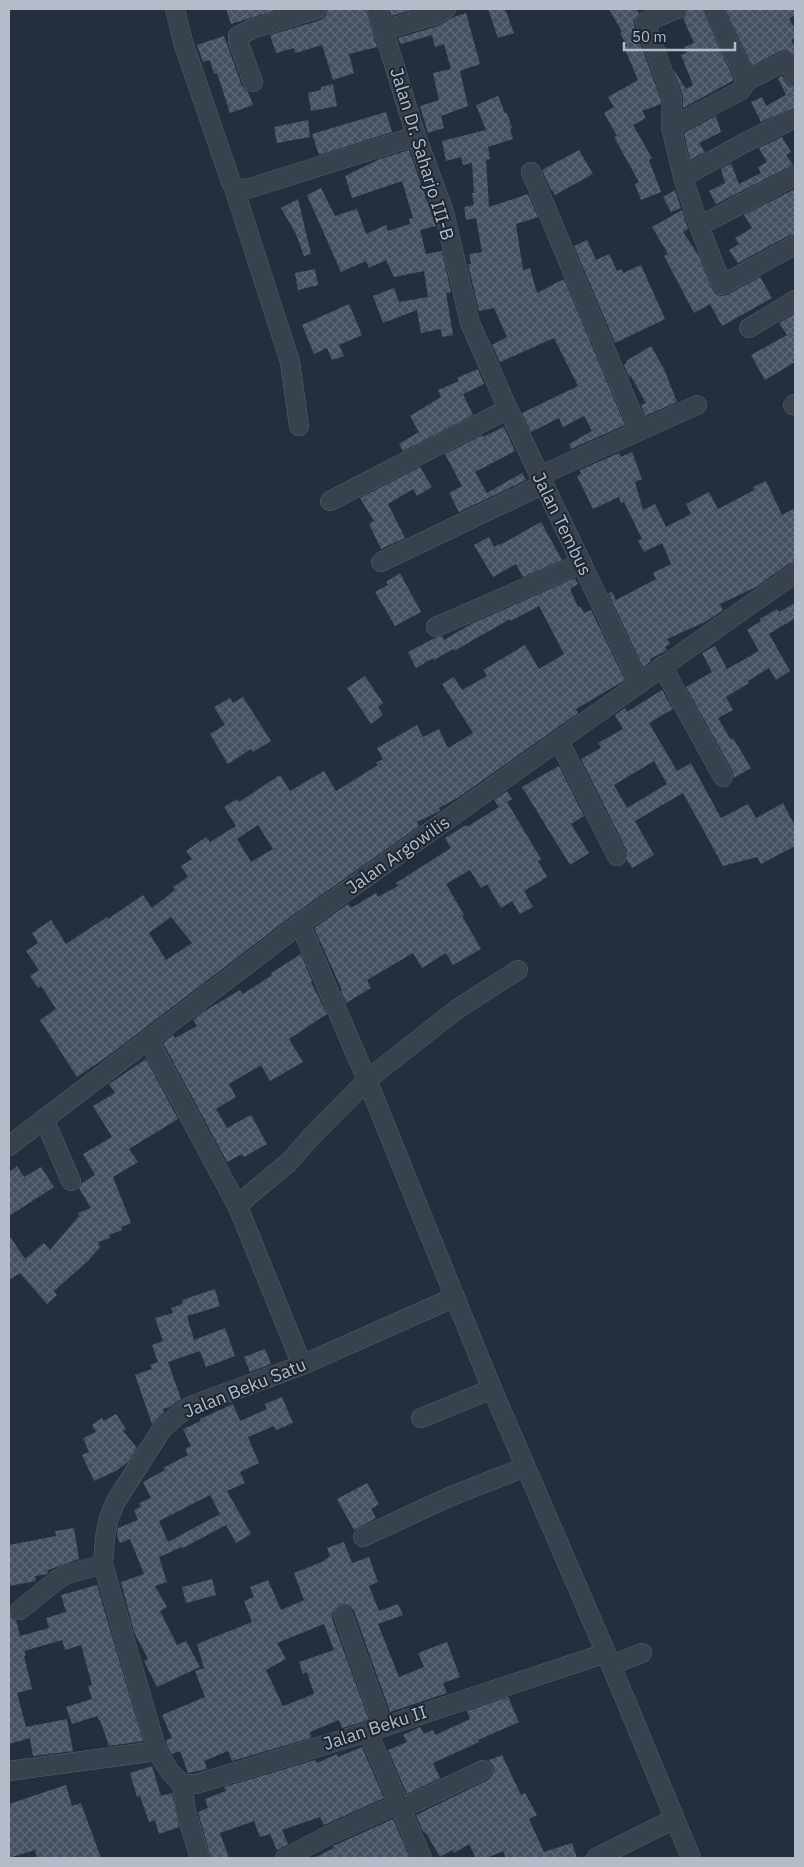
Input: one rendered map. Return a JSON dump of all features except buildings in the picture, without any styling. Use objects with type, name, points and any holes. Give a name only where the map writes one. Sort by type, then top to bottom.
[{"type":"street","points":[[175,9],[183,42],[230,182],[234,188],[290,362],[299,426]]},
{"type":"street","points":[[253,82],[238,41],[238,36],[252,29],[317,9]]},
{"type":"street","name":"Jalan Dr. Saharjo III-B","points":[[377,9],[416,136],[444,212],[470,323],[487,363]]},
{"type":"street","points":[[384,30],[435,15],[446,9]]},
{"type":"street","points":[[677,9],[642,15],[672,98],[671,127],[683,177],[722,285],[795,245]]},
{"type":"street","points":[[713,9],[747,81]]},
{"type":"street","points":[[671,127],[740,91],[747,81],[785,61],[791,66],[795,77]]},
{"type":"street","points":[[683,177],[744,143],[795,118]]},
{"type":"street","points":[[234,188],[247,189],[416,136]]},
{"type":"street","points":[[530,172],[639,430]]},
{"type":"street","points":[[700,226],[795,176]]},
{"type":"street","points":[[749,328],[795,300]]},
{"type":"street","name":"Jalan Tembus","points":[[487,363],[639,684]]},
{"type":"street","points":[[381,562],[639,430],[697,405]]},
{"type":"street","points":[[330,501],[508,409]]},
{"type":"street","points":[[436,627],[582,563]]},
{"type":"street","name":"Jalan Argowilis","points":[[9,1146],[300,924],[795,573]]},
{"type":"street","points":[[662,666],[723,776]]},
{"type":"street","points":[[559,741],[617,856]]},
{"type":"street","points":[[300,924],[367,1080],[492,1389],[691,1858]]},
{"type":"street","points":[[238,1207],[248,1196],[289,1162],[367,1080],[456,1010],[518,970]]},
{"type":"street","points":[[148,1039],[238,1207],[302,1365]]},
{"type":"street","points":[[44,1119],[71,1181]]},
{"type":"street","name":"Jalan Beku Satu","points":[[157,1752],[103,1564],[105,1537],[109,1518],[116,1501],[162,1429],[191,1406],[302,1365],[455,1297]]},
{"type":"street","points":[[422,1418],[492,1389]]},
{"type":"street","points":[[363,1537],[449,1497],[525,1467]]},
{"type":"street","points":[[20,1610],[57,1580],[74,1572],[103,1564]]},
{"type":"street","points":[[343,1615],[375,1729],[400,1806],[422,1858]]},
{"type":"street","name":"Jalan Beku II","points":[[182,1784],[196,1784],[608,1659],[642,1653]]},
{"type":"street","points":[[9,1771],[157,1752],[170,1772],[182,1784],[186,1812],[200,1858]]},
{"type":"street","points":[[285,1858],[325,1837],[483,1770]]},
{"type":"street","points":[[596,1858],[674,1819]]}]
